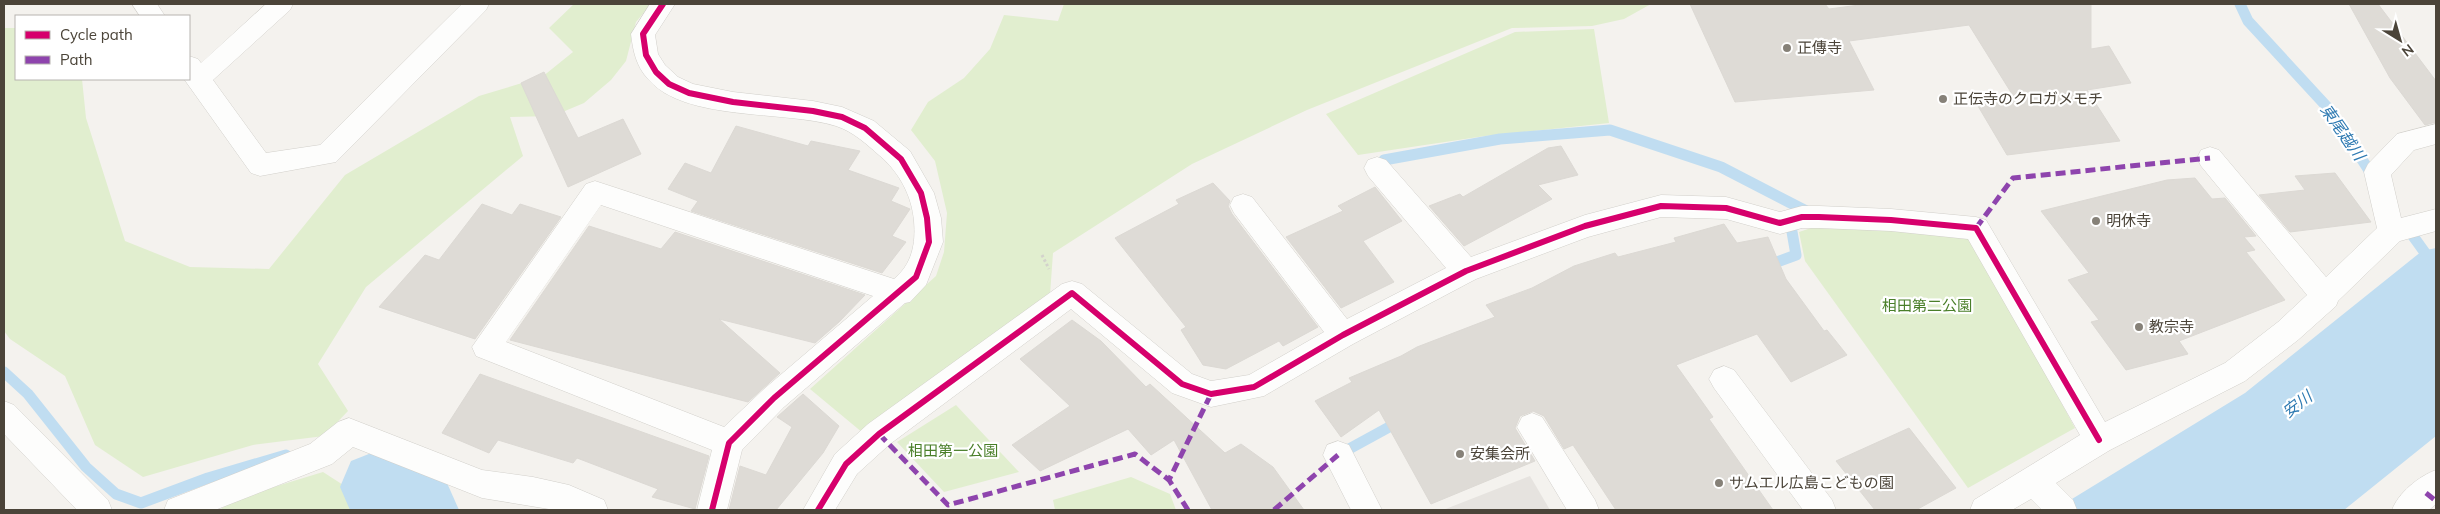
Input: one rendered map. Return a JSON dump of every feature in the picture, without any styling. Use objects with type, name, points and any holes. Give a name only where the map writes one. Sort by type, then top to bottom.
[{"type":"street","points":[[144,4],[152,15]]},
{"type":"street","points":[[280,4],[208,70],[193,72],[260,166],[327,155],[477,4]]},
{"type":"street","points":[[663,4],[643,34],[646,55],[656,72],[669,84],[689,93],[733,102],[813,111],[842,117],[865,128],[901,159],[921,193],[927,218],[928,242],[916,277],[900,293],[774,398],[729,443],[712,510]]},
{"type":"street","points":[[2391,232],[2377,172],[2406,141],[2436,134]]},
{"type":"street","points":[[2210,158],[2326,297]]},
{"type":"street","points":[[1377,168],[1466,271]]},
{"type":"street","points":[[729,443],[486,347],[595,192],[900,293]]},
{"type":"street","points":[[1243,205],[1343,335]]},
{"type":"street","points":[[818,510],[846,464],[879,434],[1072,293],[1182,384],[1211,394],[1254,387],[1343,335],[1466,271],[1585,226],[1661,206],[1726,208],[1780,223],[1802,217],[1819,217],[1891,220],[1976,228],[2099,440]]},
{"type":"street","points":[[1985,510],[2099,440],[2235,372],[2288,331],[2326,297],[2391,232],[2436,220]]},
{"type":"street","points":[[1724,379],[1821,510]]},
{"type":"street","points":[[4,414],[97,510]]},
{"type":"street","points":[[1532,427],[1584,510]]},
{"type":"street","points":[[179,510],[320,454],[349,432],[482,484],[533,491],[569,499],[593,510]]},
{"type":"street","points":[[1338,455],[1367,510]]},
{"type":"street","points":[[2033,480],[2062,510]]},
{"type":"street","points":[[2407,510],[2436,484]]},
{"type":"green space","points":[[574,4],[651,4],[636,22],[626,61],[611,80],[584,103],[553,116],[510,117],[523,156],[366,287],[318,364],[348,411],[324,436],[253,445],[143,477],[95,445],[65,376],[10,339],[4,331],[4,28],[15,28],[15,80],[82,80],[86,118],[125,241],[190,267],[269,269],[345,175],[479,96],[542,77],[573,52],[549,28]]},
{"type":"green space","points":[[1064,4],[1651,4],[1624,19],[1592,26],[1512,28],[1307,110],[1192,164],[1053,253],[1050,295],[863,433],[810,389],[936,276],[944,252],[947,213],[935,161],[911,130],[928,102],[964,78],[990,49],[1004,15],[1058,21]]},
{"type":"green space","points":[[1594,29],[1609,123],[1485,136],[1358,155],[1326,114],[1515,32]]},
{"type":"green space","name":"相田第二公園","points":[[1820,225],[1971,235],[2075,428],[1968,488],[1805,261],[1799,232]]},
{"type":"green space","name":"相田第一公園","points":[[956,405],[1019,472],[944,492],[897,442]]},
{"type":"green space","points":[[323,472],[382,510],[219,510],[238,498]]},
{"type":"green space","points":[[1131,477],[1170,494],[1176,510],[1055,510],[1053,500]]},
{"type":"shaded area","points":[[1530,476],[1550,510],[1443,510]]},
{"type":"water","name":"安川","points":[[2436,248],[2436,436],[2344,510],[2054,510],[2245,393],[2422,251]]},
{"type":"building","points":[[1690,4],[1825,4],[1829,9],[1867,4],[2091,4],[2091,49],[2109,46],[2131,83],[2087,90],[2120,141],[2007,155],[1975,101],[2012,94],[1969,25],[1849,41],[1874,90],[1735,102]]},
{"type":"building","points":[[2349,4],[2378,4],[2436,81],[2436,122],[2425,125],[2390,78]]},
{"type":"building","points":[[544,72],[578,138],[623,119],[641,154],[568,187],[521,83]]},
{"type":"building","points":[[736,126],[808,146],[811,141],[860,151],[848,170],[899,188],[891,201],[910,209],[892,236],[906,242],[882,273],[691,211],[698,201],[668,189],[685,163],[711,173]]},
{"type":"building","points":[[1561,146],[1578,175],[1538,185],[1552,199],[1464,246],[1429,206],[1460,194],[1463,197],[1548,148]]},
{"type":"building","points":[[2335,173],[2371,222],[2290,232],[2259,195],[2305,190],[2295,176]]},
{"type":"building","points":[[2195,178],[2212,199],[2225,198],[2256,236],[2244,237],[2255,250],[2246,252],[2285,300],[2179,341],[2188,354],[2126,370],[2091,322],[2099,320],[2068,280],[2089,273],[2041,211],[2167,180]]},
{"type":"building","points":[[1213,183],[1230,201],[1228,206],[1232,214],[1318,327],[1283,346],[1279,341],[1226,369],[1203,365],[1181,330],[1186,327],[1115,238],[1179,204],[1176,200]]},
{"type":"building","points":[[1375,187],[1402,221],[1363,241],[1394,282],[1341,308],[1286,237],[1343,211],[1338,206]]},
{"type":"building","points":[[482,204],[512,215],[520,204],[561,217],[475,339],[379,307],[425,255],[439,260]]},
{"type":"building","points":[[1724,224],[1737,243],[1768,237],[1786,279],[1824,331],[1827,330],[1847,355],[1791,382],[1757,334],[1676,365],[1713,417],[1709,419],[1773,510],[1616,510],[1573,445],[1564,449],[1544,416],[1533,411],[1520,416],[1515,428],[1535,461],[1431,504],[1379,410],[1341,437],[1315,401],[1352,382],[1349,378],[1401,356],[1417,347],[1495,317],[1486,305],[1532,288],[1574,266],[1615,253],[1618,257],[1676,242],[1674,238]]},
{"type":"building","points":[[589,226],[661,249],[675,232],[865,295],[815,343],[719,319],[780,373],[748,402],[510,340]]},
{"type":"building","points":[[1072,320],[1101,341],[1146,387],[1150,384],[1225,453],[1241,444],[1273,467],[1304,510],[1212,510],[1174,440],[1151,455],[1128,429],[1040,471],[1012,445],[1070,406],[1020,359]]},
{"type":"building","points":[[480,374],[709,456],[695,509],[652,497],[658,489],[577,458],[573,463],[498,440],[489,453],[442,433]]},
{"type":"building","points":[[803,394],[839,426],[823,453],[776,510],[729,510],[740,466],[766,475],[792,427],[777,417]]},
{"type":"building","points":[[1909,428],[1956,488],[1916,510],[1875,510],[1836,461]]},
{"type":"waterway","name":"東尾越川","points":[[2240,4],[2248,21],[2329,109],[2374,178]]},
{"type":"waterway","points":[[1384,160],[1500,139],[1610,130],[1721,167],[1812,214]]},
{"type":"waterway","points":[[1766,266],[1796,255],[1791,226],[1800,223]]},
{"type":"waterway","name":"東尾越川","points":[[2405,225],[2436,268]]},
{"type":"waterway","points":[[4,372],[28,394],[86,467],[116,494],[141,503],[208,478],[286,455]]},
{"type":"waterway","points":[[1338,455],[1402,420]]},
{"type":"waterway","points":[[379,487],[419,510]]},
{"type":"marked path","points":[[1976,228],[2013,178],[2210,158]]},
{"type":"marked path","points":[[1188,510],[1169,480],[1211,394]]},
{"type":"marked path","points":[[879,434],[948,505],[1135,454],[1169,480]]},
{"type":"marked path","points":[[1274,510],[1338,455]]},
{"type":"marked path","points":[[2426,493],[2436,501]]},
{"type":"cycle path","points":[[663,4],[643,34],[646,55],[656,72],[669,84],[689,93],[733,102],[813,111],[842,117],[865,128],[901,159],[921,193],[927,218],[929,242],[916,277],[774,398],[729,443],[712,510]]},
{"type":"cycle path","points":[[818,510],[846,464],[879,434],[1072,293],[1182,384],[1211,394],[1254,387],[1343,335],[1466,271],[1585,226],[1661,206],[1726,208],[1780,223],[1802,217],[1819,217],[1891,220],[1976,228],[2099,440]]},
{"type":"place","name":"正傳寺","points":[[1787,48]]},
{"type":"place","name":"正伝寺のクロガメモチ","points":[[1943,99]]},
{"type":"place","name":"明休寺","points":[[2096,221]]},
{"type":"place","name":"教宗寺","points":[[2139,327]]},
{"type":"place","name":"安集会所","points":[[1460,454]]},
{"type":"place","name":"サムエル広島こどもの園","points":[[1719,483]]}]
